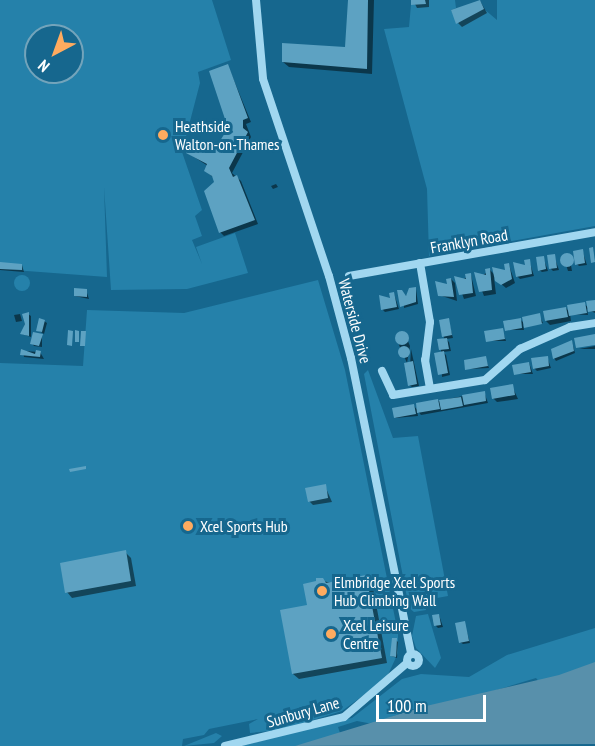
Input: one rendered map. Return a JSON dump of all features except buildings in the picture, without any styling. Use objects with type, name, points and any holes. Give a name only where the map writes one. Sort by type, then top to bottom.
[{"type":"street","name":"Waterside Drive","points":[[256,0],[257,43],[265,87],[329,276],[351,358],[411,654],[407,663]]},
{"type":"street","name":"Franklyn Road","points":[[348,276],[595,232]]},
{"type":"street","points":[[420,263],[430,322],[424,360],[430,389]]},
{"type":"street","points":[[382,371],[393,395],[485,380],[520,349],[570,327],[595,323]]},
{"type":"street","name":"Sunbury Lane","points":[[225,746],[344,717],[407,663]]},
{"type":"shaded area","name":"Heathside Walton-on-Thames","points":[[0,0],[212,0],[231,60],[198,72],[200,83],[182,152],[202,210],[195,216],[202,236],[192,240],[202,264],[196,247],[235,233],[248,273],[187,289],[111,290],[104,187],[107,277],[0,269]]},
{"type":"shaded area","points":[[425,0],[455,0],[456,8],[451,10],[457,23],[484,9],[497,20],[497,0],[595,0],[595,226],[429,256],[427,189],[384,29],[409,27],[411,5],[425,4]]},
{"type":"shaded area","points":[[19,275],[25,275],[30,283],[28,289],[19,291],[14,286],[14,280]]},
{"type":"shaded area","name":"Xcel Sports Hub","points":[[318,280],[345,370],[398,633],[398,653],[386,679],[342,711],[281,730],[250,733],[249,724],[258,719],[209,729],[204,735],[183,739],[182,746],[0,746],[0,363],[83,366],[87,310],[184,313]]},
{"type":"shaded area","points":[[368,370],[393,438],[418,436],[448,596],[426,600],[426,610],[414,612],[409,608],[364,374]]},
{"type":"shaded area","points":[[428,614],[441,658],[435,668],[416,648],[412,636],[416,616]]},
{"type":"shaded area","points":[[595,628],[595,669],[541,684],[536,678],[424,712],[420,707],[373,724],[357,721],[338,727],[341,736],[296,746],[240,746],[352,718],[402,679],[421,674],[469,677],[507,655]]},
{"type":"shaded area","points":[[595,662],[595,744],[295,746],[426,706],[559,675]]},
{"type":"shaded area","points":[[216,733],[222,736],[214,743],[184,746]]},
{"type":"place","name":"Heathside Walton-on-Thames","points":[[163,135]]},
{"type":"place","name":"Xcel Sports Hub","points":[[188,526]]},
{"type":"place","name":"Elmbridge Xcel Sports Hub Climbing Wall","points":[[322,591]]},
{"type":"place","name":"Xcel Leisure Centre","points":[[331,634]]}]
